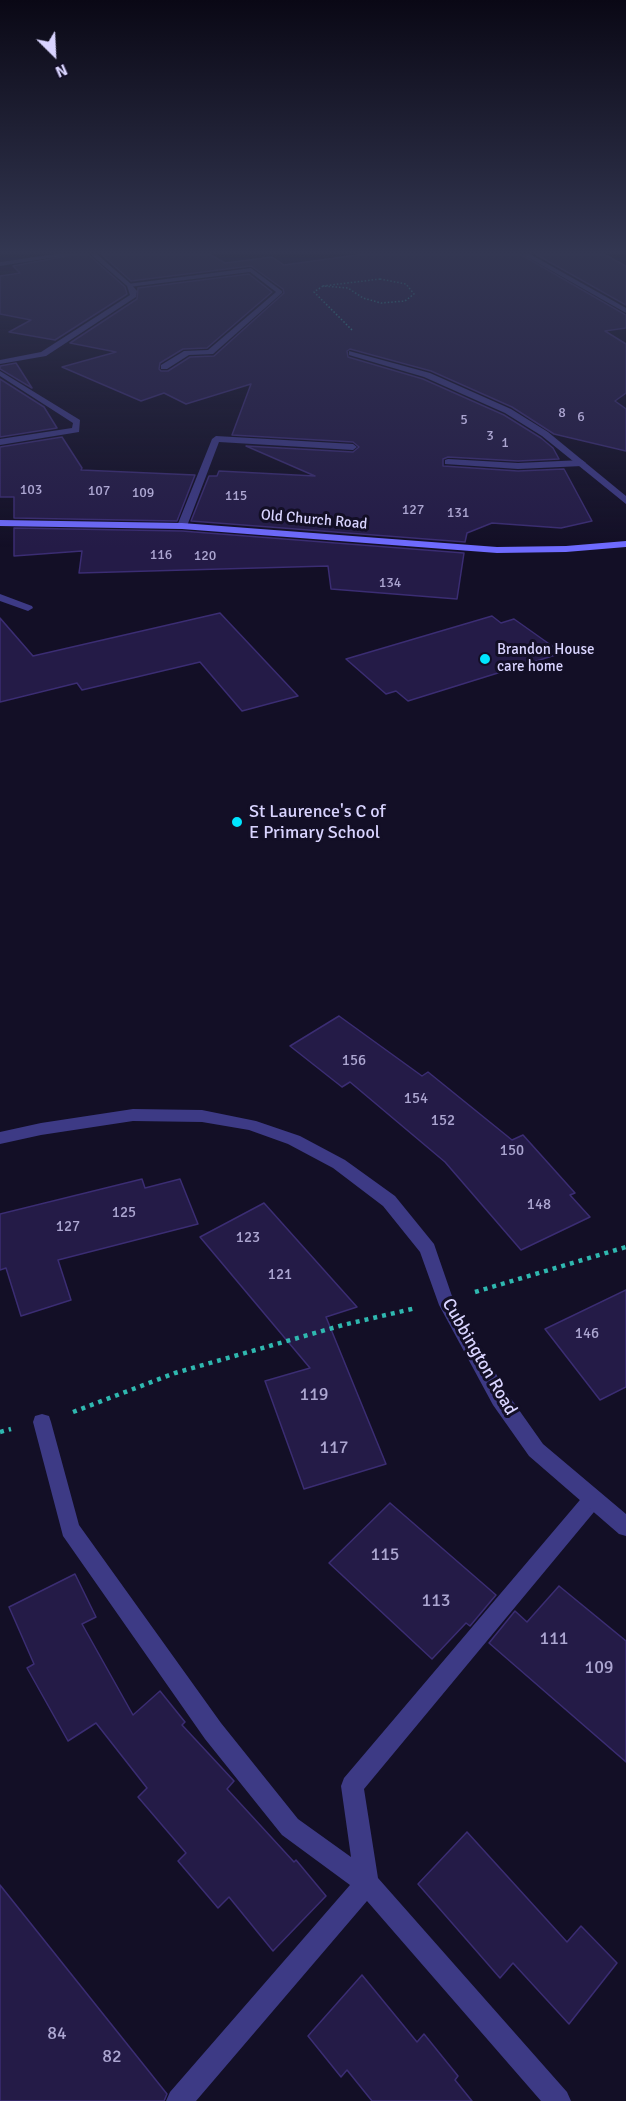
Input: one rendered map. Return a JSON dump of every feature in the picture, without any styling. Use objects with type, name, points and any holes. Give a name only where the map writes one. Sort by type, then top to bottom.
[{"type":"main road","name":"Old Church Road","points":[[0,523],[182,526],[496,550],[567,549],[626,544]]},
{"type":"street","points":[[0,362],[46,352]]},
{"type":"street","points":[[164,367],[187,353],[209,352]]},
{"type":"street","points":[[352,353],[427,375],[508,411],[545,434],[626,501]]},
{"type":"street","points":[[0,373],[77,422],[76,430],[0,442]]},
{"type":"street","points":[[182,526],[216,439],[353,447]]},
{"type":"street","points":[[448,462],[518,466],[582,463]]},
{"type":"street","points":[[0,597],[28,608]]},
{"type":"street","name":"Cubbington Road","points":[[0,1138],[41,1129],[133,1115],[202,1116],[250,1125],[294,1140],[339,1164],[388,1201],[428,1249],[445,1300],[500,1399],[536,1450],[626,1527]]},
{"type":"street","points":[[42,1422],[70,1529],[213,1731],[290,1827],[367,1883],[558,2101]]},
{"type":"street","points":[[179,2101],[367,1883],[352,1786],[592,1500]]},
{"type":"path","points":[[0,1432],[42,1422],[175,1373],[343,1325],[445,1300],[626,1247]]},
{"type":"building","points":[[116,352],[178,352],[160,363],[161,371],[168,371],[190,357],[214,356],[218,352],[347,352],[348,357],[423,379],[504,415],[541,438],[553,448],[559,459],[518,461],[448,457],[443,459],[443,466],[518,471],[564,469],[592,521],[561,528],[492,523],[467,533],[465,542],[191,521],[209,476],[217,476],[219,471],[315,476],[246,446],[353,452],[359,447],[353,442],[232,435],[251,384],[186,404],[164,393],[141,401],[62,367]]},
{"type":"building","points":[[361,352],[626,352],[626,393],[615,401],[626,409],[626,451],[554,434],[512,407],[431,371]]},
{"type":"building","points":[[16,363],[32,388],[0,369],[0,366]]},
{"type":"building","points":[[0,379],[44,407],[57,428],[0,437]]},
{"type":"building","points":[[62,437],[82,468],[81,470],[195,475],[177,521],[14,518],[14,497],[0,497],[0,447]]},
{"type":"building","points":[[14,528],[182,531],[464,553],[457,599],[331,589],[328,566],[79,573],[82,551],[14,556]]},
{"type":"building","points":[[220,613],[298,696],[242,711],[200,662],[82,690],[77,683],[0,702],[0,618],[33,656]]},
{"type":"building","name":"Brandon House care home","points":[[492,616],[501,623],[514,619],[562,653],[408,701],[396,691],[386,694],[346,659]]},
{"type":"building","points":[[339,1016],[422,1076],[428,1072],[512,1140],[523,1135],[575,1193],[570,1195],[590,1217],[521,1250],[445,1162],[350,1082],[342,1087],[290,1046]]},
{"type":"building","points":[[142,1179],[145,1188],[180,1179],[198,1224],[58,1260],[71,1300],[21,1316],[6,1268],[0,1270],[0,1214]]},
{"type":"building","points":[[264,1203],[357,1307],[326,1317],[386,1464],[304,1489],[265,1381],[310,1368],[200,1237]]},
{"type":"building","points":[[626,1290],[626,1387],[600,1400],[545,1329]]},
{"type":"building","points":[[390,1503],[496,1595],[470,1626],[466,1623],[432,1659],[329,1563]]},
{"type":"building","points":[[75,1574],[96,1617],[82,1624],[133,1715],[160,1691],[185,1722],[182,1725],[234,1781],[227,1789],[294,1862],[296,1860],[326,1896],[273,1951],[229,1897],[218,1908],[178,1861],[186,1853],[138,1797],[147,1788],[96,1723],[68,1741],[27,1668],[34,1664],[9,1607]]},
{"type":"building","points":[[559,1586],[626,1641],[626,1762],[489,1643],[515,1611],[527,1622]]},
{"type":"building","points":[[467,1832],[567,1942],[581,1926],[617,1963],[569,2024],[513,1963],[500,1978],[418,1884]]},
{"type":"building","points":[[0,1885],[167,2094],[164,2101],[0,2101]]},
{"type":"building","points":[[362,1975],[417,2042],[424,2034],[458,2076],[455,2080],[472,2101],[372,2101],[347,2070],[341,2077],[308,2036]]},
{"type":"place","name":"Brandon House care home","points":[[485,659]]},
{"type":"place","name":"St Laurence's C of E Primary School","points":[[237,822]]}]
